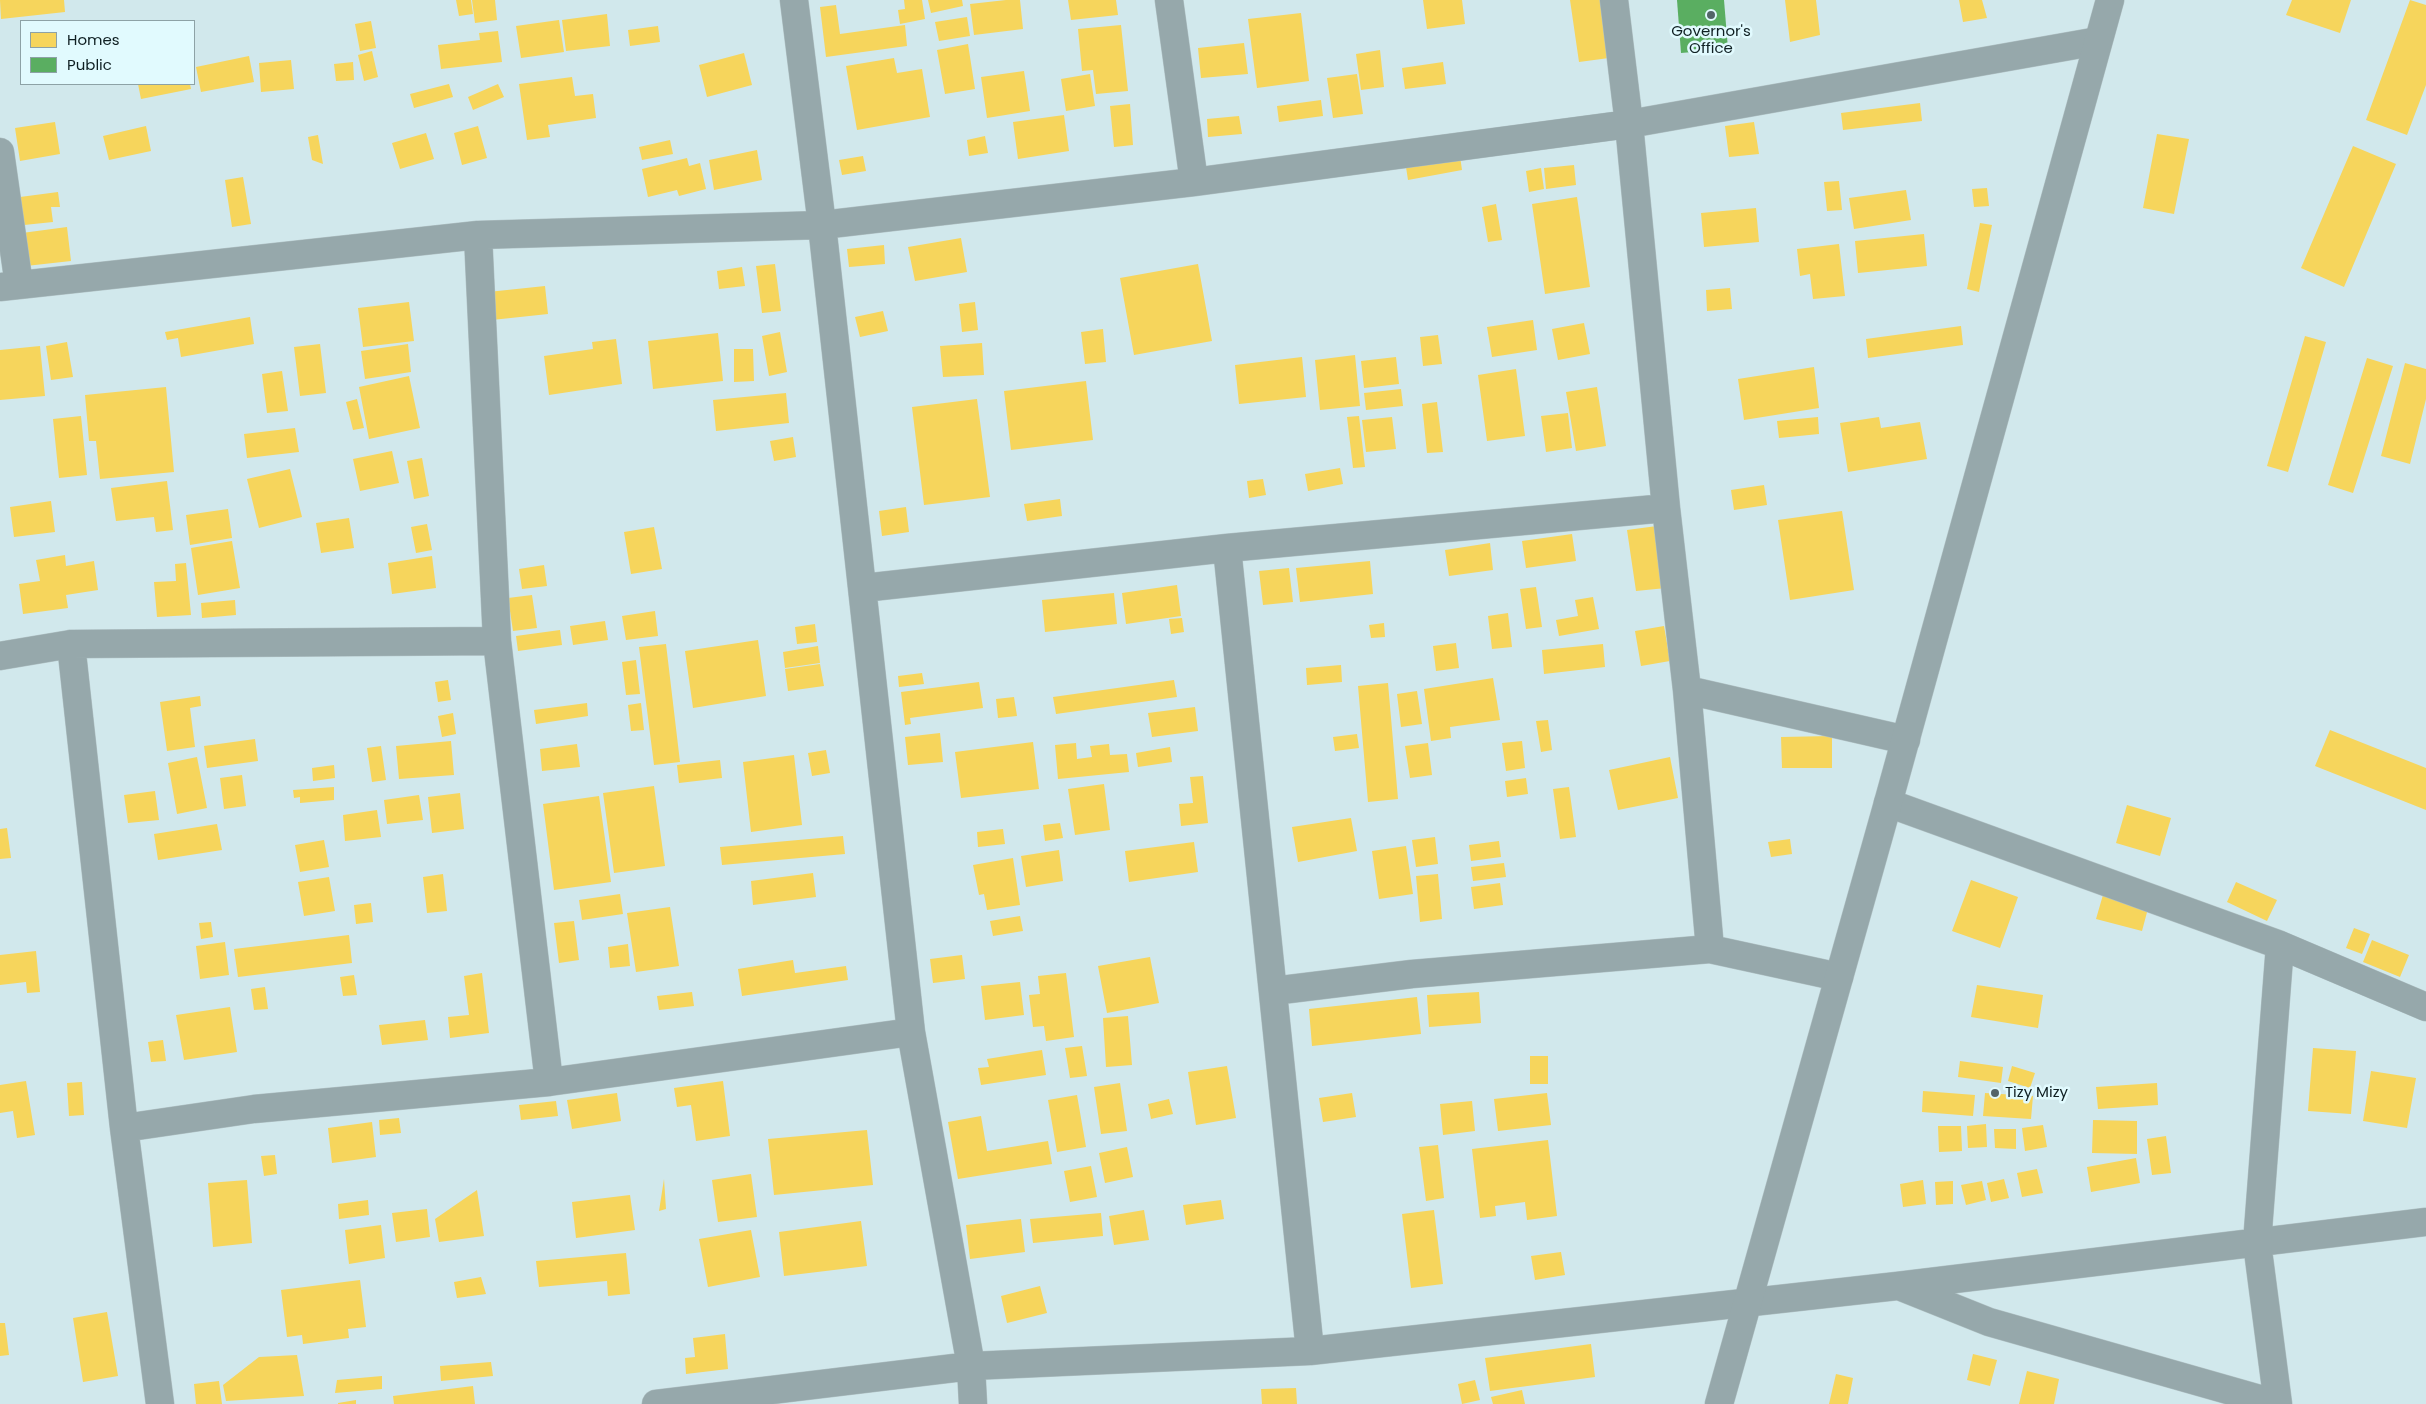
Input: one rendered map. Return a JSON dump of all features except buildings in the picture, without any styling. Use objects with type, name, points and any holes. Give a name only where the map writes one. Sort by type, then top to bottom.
[{"type":"street","points":[[794,0],[822,225],[911,1032],[971,1366],[973,1404]]},
{"type":"street","points":[[1169,0],[1194,182]]},
{"type":"street","points":[[1614,0],[1629,124],[1666,508],[1687,690],[1710,949]]},
{"type":"street","points":[[1719,1404],[1906,740],[2110,0]]},
{"type":"street","points":[[0,152],[9,286],[478,235],[822,225],[1194,182],[1629,124],[2098,41]]},
{"type":"street","points":[[478,235],[497,641],[549,1082]]},
{"type":"street","points":[[862,588],[1227,548],[1666,508]]},
{"type":"street","points":[[1227,548],[1310,1351]]},
{"type":"street","points":[[0,656],[71,644],[497,641]]},
{"type":"street","points":[[71,644],[124,1128],[160,1404]]},
{"type":"street","points":[[1687,690],[1906,740]]},
{"type":"street","points":[[1888,803],[2280,945],[2426,1007]]},
{"type":"street","points":[[1897,1286],[1990,1322],[2278,1404],[2257,1243],[2280,945]]},
{"type":"street","points":[[1273,991],[1412,974],[1710,949],[1839,977]]},
{"type":"street","points":[[124,1128],[254,1109],[549,1082],[911,1032]]},
{"type":"street","points":[[656,1404],[971,1366],[1310,1351],[1897,1286],[2426,1222]]},
{"type":"place","name":"Governor's Office","points":[[1711,15]]},
{"type":"place","name":"Tizy Mizy","points":[[1995,1093]]}]
